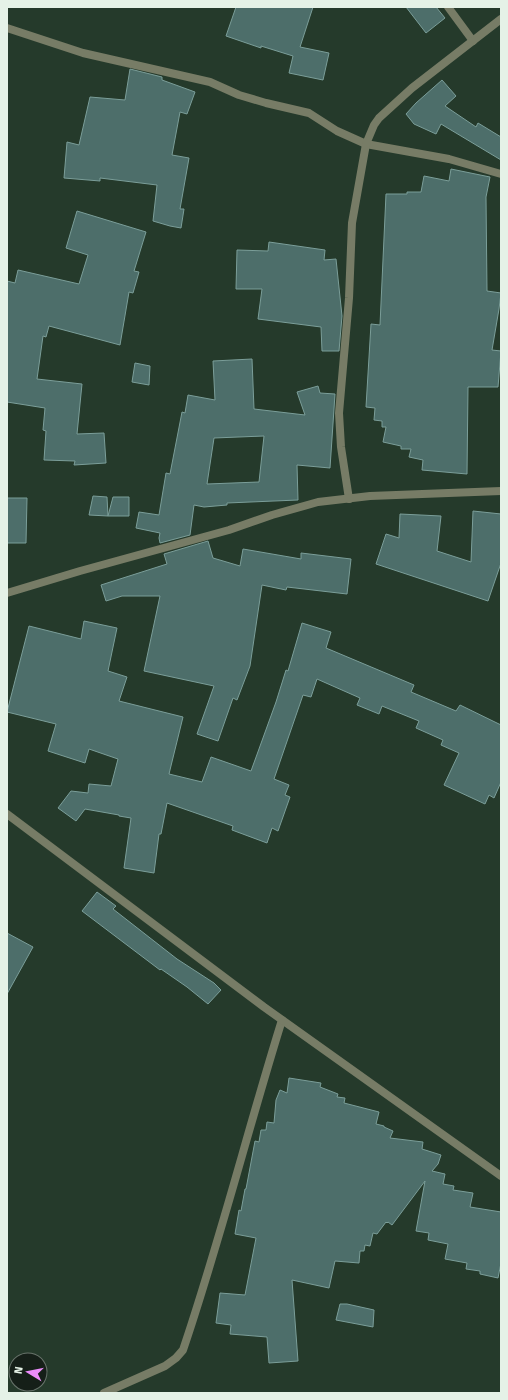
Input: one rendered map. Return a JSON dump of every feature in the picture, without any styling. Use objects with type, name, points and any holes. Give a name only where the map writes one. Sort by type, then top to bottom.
[{"type":"street","points":[[448,7],[473,41]]},
{"type":"street","points":[[349,499],[341,447],[339,413],[349,298],[352,223],[366,144],[374,125],[379,118],[412,88],[501,19]]},
{"type":"street","points":[[7,28],[83,53],[210,82],[240,95],[309,113],[337,131],[366,144],[449,160],[501,174]]},
{"type":"street","points":[[7,593],[80,571],[229,530],[272,515],[318,502],[370,496],[501,491]]},
{"type":"street","points":[[7,814],[282,1020],[501,1176]]},
{"type":"street","points":[[104,1393],[165,1366],[176,1358],[183,1350],[282,1020]]},
{"type":"building","points":[[236,7],[313,7],[300,47],[329,53],[323,80],[289,73],[293,56],[261,46],[261,48],[226,36]]},
{"type":"building","points":[[406,7],[436,7],[445,18],[426,33]]},
{"type":"building","points":[[130,69],[162,77],[162,80],[195,92],[187,114],[180,112],[172,155],[189,158],[180,209],[184,209],[181,228],[153,221],[157,185],[100,178],[100,181],[64,178],[67,142],[79,145],[90,97],[125,100]]},
{"type":"building","points":[[442,80],[456,96],[445,106],[476,127],[478,123],[501,137],[501,160],[441,124],[436,134],[414,124],[406,114]]},
{"type":"building","points":[[451,169],[490,177],[486,197],[487,291],[501,293],[492,350],[501,351],[498,387],[468,387],[467,474],[422,470],[423,460],[409,457],[411,449],[401,449],[401,446],[383,442],[386,427],[382,427],[382,421],[374,420],[375,408],[366,407],[371,324],[380,325],[386,194],[421,192],[424,176],[449,181]]},
{"type":"building","points":[[77,211],[146,232],[134,271],[139,272],[133,293],[129,292],[120,345],[49,326],[46,337],[43,336],[37,379],[82,384],[77,434],[104,433],[106,463],[74,465],[75,461],[44,460],[46,431],[43,430],[45,408],[7,402],[7,281],[15,283],[18,270],[79,284],[88,255],[66,248]]},
{"type":"building","points":[[269,242],[325,250],[324,260],[336,259],[342,316],[339,351],[322,351],[321,327],[258,319],[262,289],[236,289],[237,250],[268,251]]},
{"type":"building","points":[[252,359],[254,409],[305,415],[297,392],[318,386],[320,393],[335,394],[330,468],[297,465],[298,500],[227,503],[227,505],[204,507],[194,505],[190,535],[160,543],[160,533],[136,528],[139,512],[159,515],[166,473],[170,474],[182,412],[185,413],[188,395],[215,400],[213,361]],"holes":[[[264,436],[259,482],[207,484],[214,438]]]},
{"type":"building","points":[[135,363],[150,366],[149,385],[132,382]]},
{"type":"building","points":[[93,496],[107,497],[108,516],[89,515]]},
{"type":"building","points":[[113,497],[129,497],[129,516],[108,516]]},
{"type":"building","points":[[7,498],[27,498],[26,543],[7,543]]},
{"type":"building","points":[[473,511],[501,514],[501,563],[488,601],[376,564],[386,534],[399,538],[400,514],[441,516],[437,551],[471,562]]},
{"type":"building","points":[[208,541],[213,558],[240,566],[243,549],[301,559],[301,553],[351,559],[347,594],[287,587],[286,590],[262,585],[250,666],[237,700],[233,698],[218,741],[197,734],[214,686],[144,671],[160,596],[122,596],[106,601],[101,585],[167,564],[164,554]]},
{"type":"building","points":[[84,621],[117,628],[108,671],[127,677],[119,701],[183,717],[169,774],[202,782],[211,757],[251,771],[286,670],[288,671],[302,623],[331,632],[326,648],[414,685],[411,692],[456,711],[460,705],[501,725],[501,782],[494,798],[489,795],[485,804],[444,785],[459,753],[441,745],[443,740],[416,728],[419,721],[382,706],[379,714],[357,705],[360,698],[317,679],[311,697],[303,695],[274,779],[289,785],[285,795],[290,797],[278,831],[272,828],[267,843],[232,830],[233,826],[167,803],[161,834],[159,834],[154,873],[124,868],[131,818],[85,809],[76,821],[58,808],[71,791],[88,793],[89,784],[111,786],[118,759],[89,749],[85,763],[48,751],[56,724],[7,712],[29,626],[81,639]]},
{"type":"building","points":[[97,892],[116,906],[113,909],[177,959],[214,983],[221,990],[208,1004],[187,987],[161,969],[160,970],[82,911]]},
{"type":"building","points":[[7,933],[33,947],[7,994]]},
{"type":"building","points":[[289,1078],[321,1083],[320,1087],[338,1094],[337,1097],[345,1098],[344,1103],[379,1112],[376,1124],[393,1131],[390,1138],[423,1142],[422,1149],[441,1155],[438,1164],[432,1171],[445,1174],[443,1184],[454,1186],[453,1190],[473,1193],[470,1207],[501,1212],[501,1263],[498,1278],[480,1274],[480,1271],[466,1269],[467,1263],[445,1259],[448,1244],[428,1240],[429,1233],[416,1231],[425,1181],[392,1225],[386,1222],[377,1234],[373,1233],[370,1246],[365,1245],[364,1251],[360,1251],[359,1263],[335,1261],[329,1288],[292,1280],[298,1361],[269,1363],[267,1337],[230,1334],[231,1325],[216,1323],[220,1293],[245,1295],[256,1238],[235,1234],[239,1210],[241,1211],[255,1141],[259,1142],[261,1130],[266,1130],[267,1122],[274,1123],[276,1100],[280,1090],[287,1093]]},
{"type":"building","points":[[340,1304],[347,1304],[374,1310],[373,1327],[336,1320]]}]
